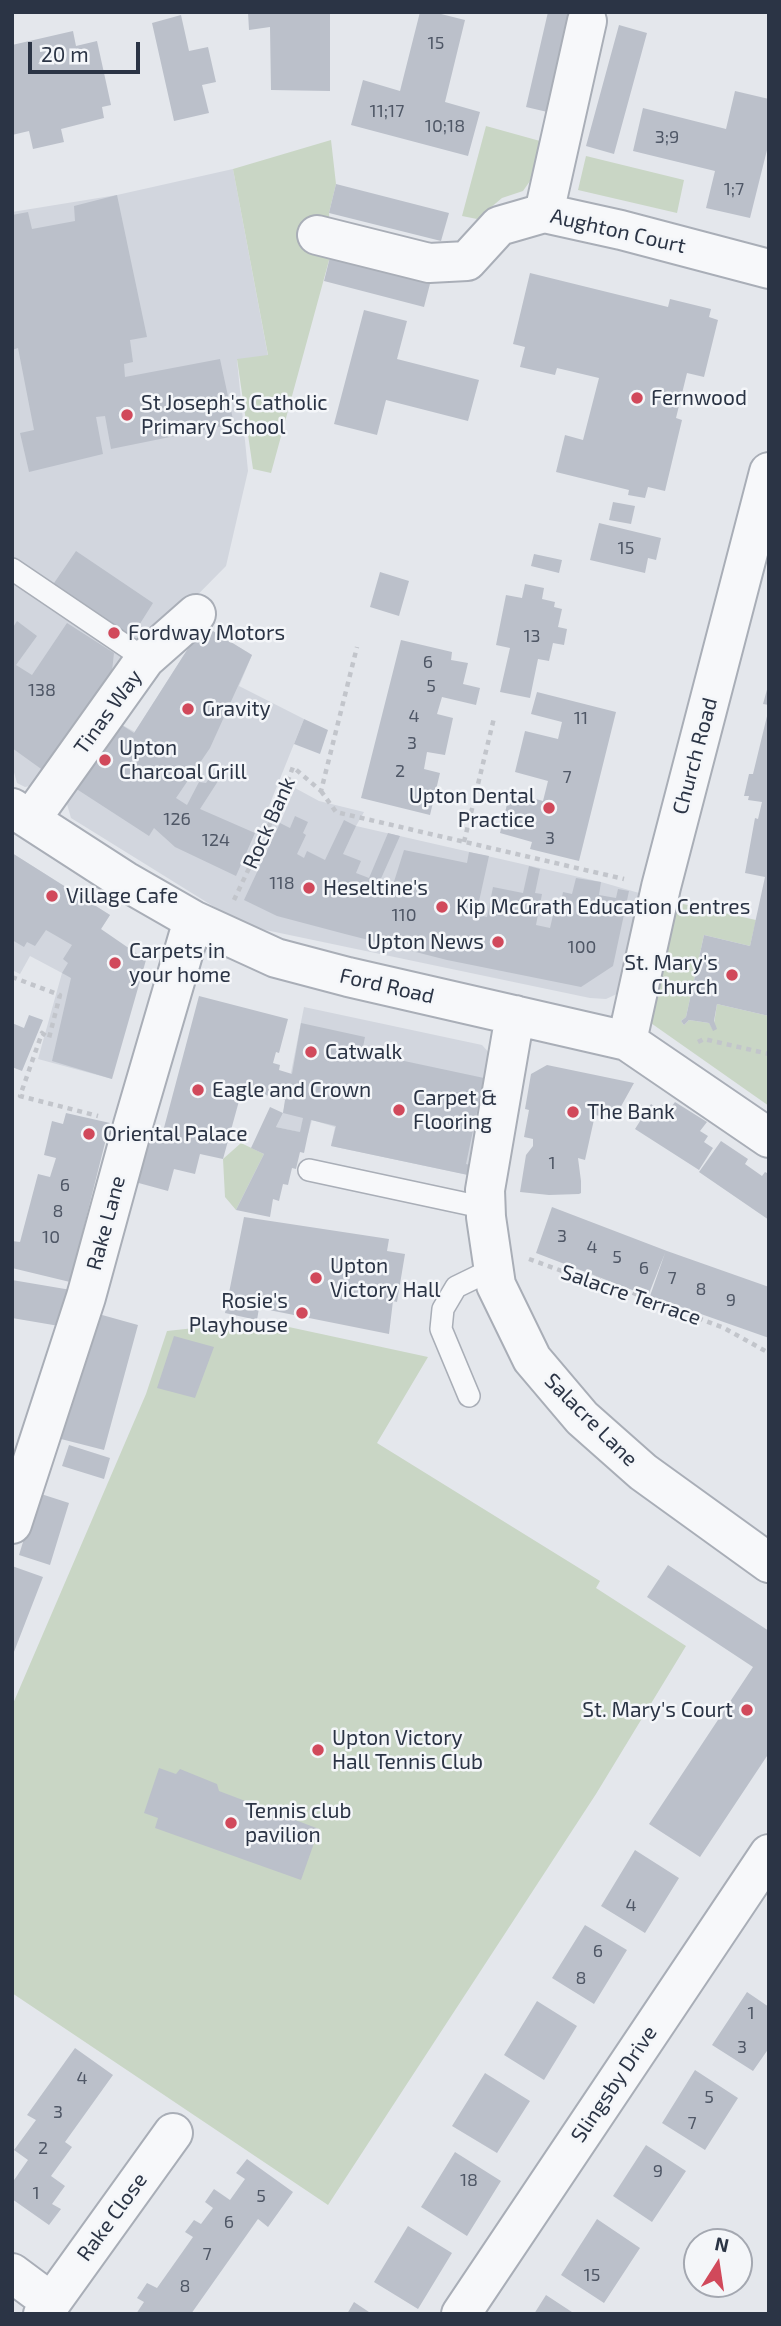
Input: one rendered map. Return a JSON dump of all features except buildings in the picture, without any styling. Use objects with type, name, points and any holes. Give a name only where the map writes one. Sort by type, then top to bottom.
[{"type":"street","points":[[544,213],[587,21]]},
{"type":"street","name":"Aughton Court","points":[[317,235],[429,263],[467,261],[499,226],[544,213],[621,230],[769,269]]},
{"type":"street","name":"Church Road","points":[[627,1041],[661,887],[769,472]]},
{"type":"street","name":"Tinas Way","points":[[21,814],[145,659],[196,614]]},
{"type":"street","name":"Ford Road","points":[[21,814],[125,881],[206,926],[276,958],[627,1041],[769,1138]]},
{"type":"street","name":"Rake Lane","points":[[12,1524],[86,1297],[133,1125],[206,926]]},
{"type":"street","name":"Salacre Lane","points":[[515,1015],[485,1190],[496,1285],[531,1359],[582,1418],[643,1472],[769,1563]]},
{"type":"street","name":"Slingsby Drive","points":[[461,2314],[769,1854]]},
{"type":"street","name":"Rake Close","points":[[12,2273],[47,2308],[173,2133]]},
{"type":"lane","points":[[12,569],[145,659]]},
{"type":"lane","points":[[309,1170],[489,1240],[443,1309],[441,1329],[470,1396]]},
{"type":"path","name":"Rock Bank","points":[[206,926],[276,811],[293,767],[321,791],[357,647]]},
{"type":"path","points":[[464,842],[494,718]]},
{"type":"path","points":[[321,791],[336,812],[661,887]]},
{"type":"path","points":[[12,977],[60,995],[49,1038],[42,1033],[20,1096],[133,1125]]},
{"type":"path","points":[[674,1072],[693,1044],[704,1039],[769,1054]]},
{"type":"path","name":"Salacre Terrace","points":[[489,1240],[573,1275],[584,1274],[724,1328],[769,1353]]},
{"type":"shaded area","name":"St Joseph's Catholic Primary School","points":[[233,169],[268,356],[237,360],[248,471],[226,566],[157,636],[145,629],[114,680],[40,784],[25,787],[17,783],[12,765],[12,212],[117,195]]},
{"type":"shaded area","points":[[203,625],[252,655],[239,686],[304,719],[267,811],[280,823],[295,788],[319,801],[364,812],[356,826],[601,882],[646,895],[619,993],[606,999],[590,998],[256,928],[237,921],[71,818],[67,804],[117,722],[135,732]]},
{"type":"shaded area","points":[[12,853],[110,915],[101,929],[112,1079],[38,1059],[62,973],[30,956],[20,974],[12,970]]},
{"type":"shaded area","points":[[304,1007],[482,1045],[492,1056],[468,1175],[331,1146],[335,1127],[312,1120],[308,1134],[276,1127],[283,1113]]},
{"type":"green space","points":[[486,126],[540,141],[530,181],[523,191],[502,198],[477,219],[462,216]]},
{"type":"green space","points":[[331,140],[336,184],[329,213],[331,253],[271,473],[253,469],[237,359],[268,355],[233,169]]},
{"type":"green space","points":[[586,156],[684,180],[677,213],[578,190]]},
{"type":"green space","points":[[674,902],[756,920],[750,946],[704,935],[686,1017],[681,1021],[684,1025],[689,1020],[709,1023],[713,1030],[717,1004],[769,1016],[769,1106],[648,1021]]},
{"type":"green space","points":[[241,1143],[264,1154],[236,1210],[225,1197],[223,1159]]},
{"type":"green space","name":"Upton Victory Hall Tennis Club","points":[[261,1321],[428,1357],[377,1443],[600,1581],[596,1588],[686,1646],[596,1794],[328,2205],[12,1993],[12,1706],[146,1394],[167,1331],[231,1324],[259,1329]]},
{"type":"place","name":"Fernwood","points":[[637,398]]},
{"type":"place","name":"St Joseph's Catholic Primary School","points":[[127,415]]},
{"type":"place","name":"Fordway Motors","points":[[114,633]]},
{"type":"place","name":"Gravity","points":[[188,709]]},
{"type":"place","name":"Upton Charcoal Grill","points":[[105,760]]},
{"type":"place","name":"Upton Dental Practice","points":[[549,808]]},
{"type":"place","name":"Heseltine's","points":[[309,888]]},
{"type":"place","name":"Village Cafe","points":[[52,896]]},
{"type":"place","name":"Kip McGrath Education Centres","points":[[442,907]]},
{"type":"place","name":"Upton News","points":[[498,942]]},
{"type":"place","name":"Carpets in your home","points":[[115,963]]},
{"type":"place","name":"St. Mary's Church","points":[[732,975]]},
{"type":"place","name":"Catwalk","points":[[311,1052]]},
{"type":"place","name":"Eagle and Crown","points":[[198,1090]]},
{"type":"place","name":"Carpet & Flooring","points":[[399,1110]]},
{"type":"place","name":"The Bank","points":[[573,1112]]},
{"type":"place","name":"Oriental Palace","points":[[89,1134]]},
{"type":"place","name":"Upton Victory Hall","points":[[316,1278]]},
{"type":"place","name":"Rosie's Playhouse","points":[[302,1313]]},
{"type":"place","name":"St. Mary's Court","points":[[747,1710]]},
{"type":"place","name":"Upton Victory Hall Tennis Club","points":[[318,1750]]},
{"type":"place","name":"Tennis club pavilion","points":[[231,1823]]}]
